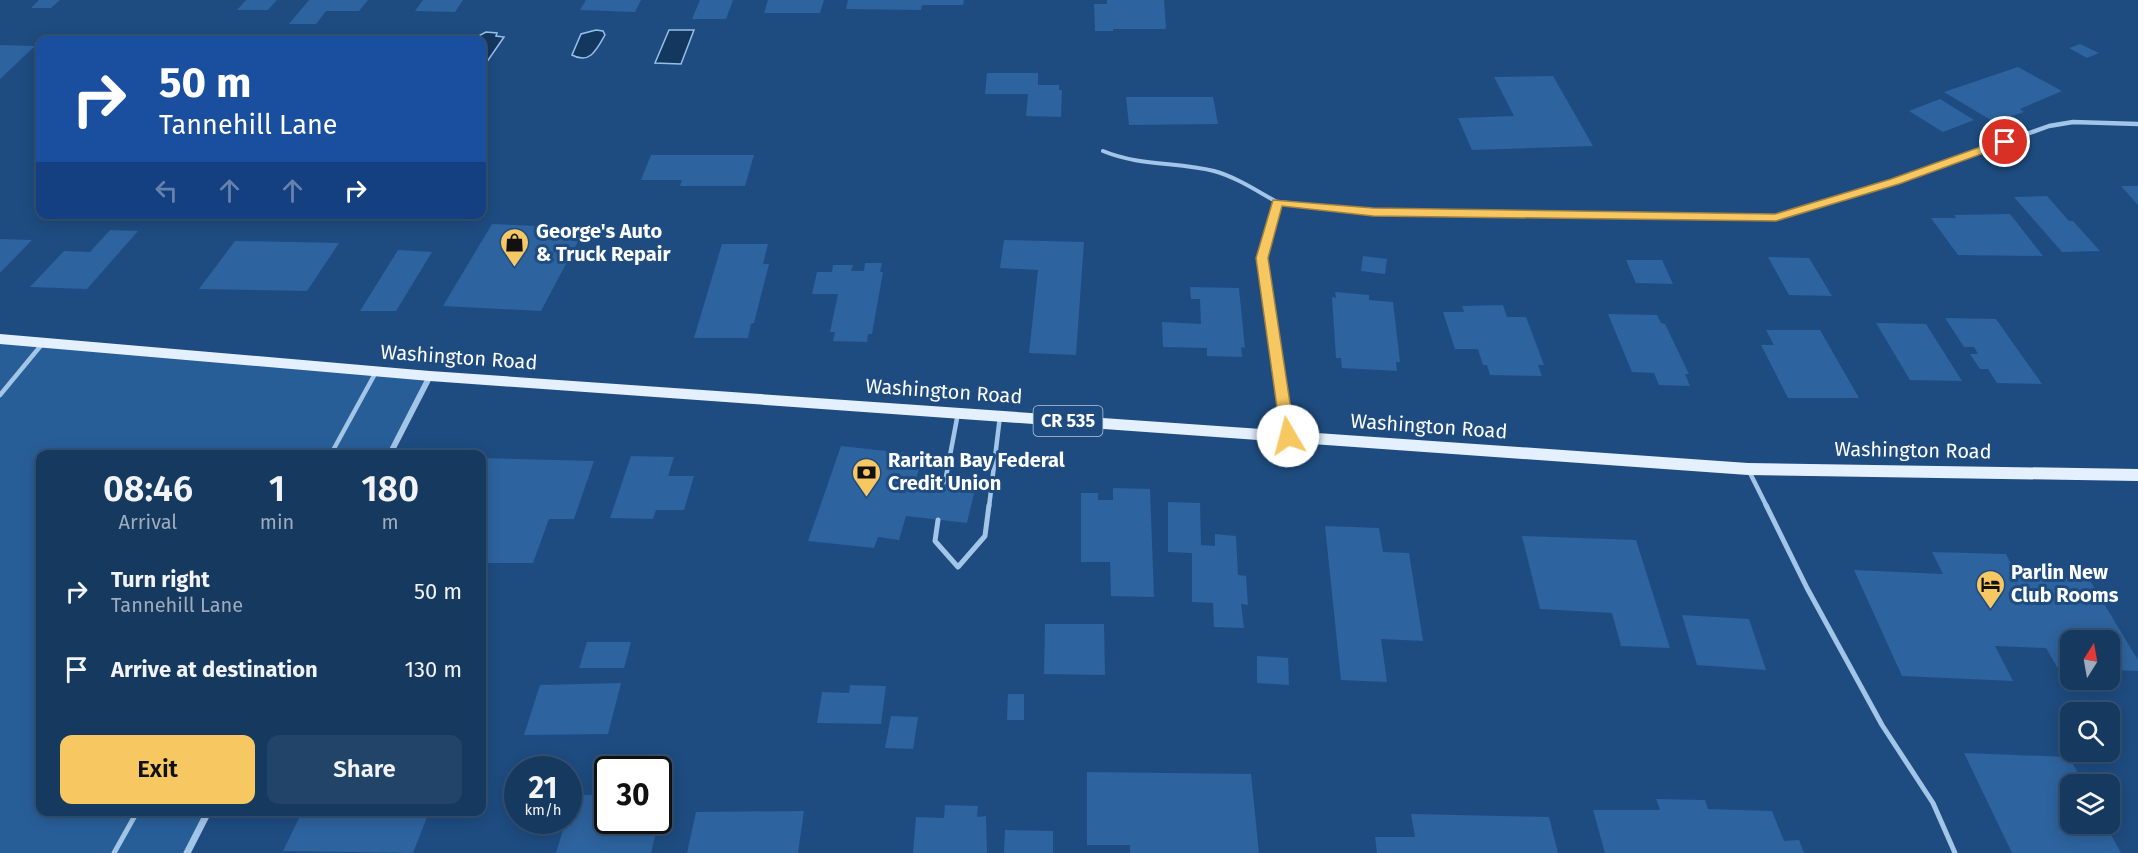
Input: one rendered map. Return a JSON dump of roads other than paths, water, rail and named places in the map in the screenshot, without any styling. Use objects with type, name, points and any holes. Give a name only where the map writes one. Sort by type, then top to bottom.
[{"type":"main road","name":"Washington Road","points":[[0,339],[376,372],[1748,469],[2138,475]]},
{"type":"street","points":[[1288,436],[1262,258],[1277,202],[1373,212],[1776,218],[1895,181],[2049,126],[2073,122],[2138,124]]},
{"type":"street","points":[[392,450],[430,376]]},
{"type":"street","points":[[187,853],[206,816]]},
{"type":"lane","points":[[1102,151],[1119,159],[1214,171],[1238,180],[1277,202]]},
{"type":"lane","points":[[0,395],[43,343]]},
{"type":"lane","points":[[333,450],[376,372]]},
{"type":"lane","points":[[945,482],[958,413]]},
{"type":"lane","points":[[938,520],[935,541],[958,567],[985,536],[1000,416]]},
{"type":"lane","points":[[1748,469],[1807,588],[1882,725],[1933,803],[1955,853]]},
{"type":"lane","points":[[114,853],[135,816]]},
{"type":"place","name":"George's Auto & Truck Repair","points":[[515,268]]},
{"type":"place","name":"Raritan Bay Federal Credit Union","points":[[867,498]]},
{"type":"place","name":"Parlin New Club Rooms","points":[[1990,610]]}]
